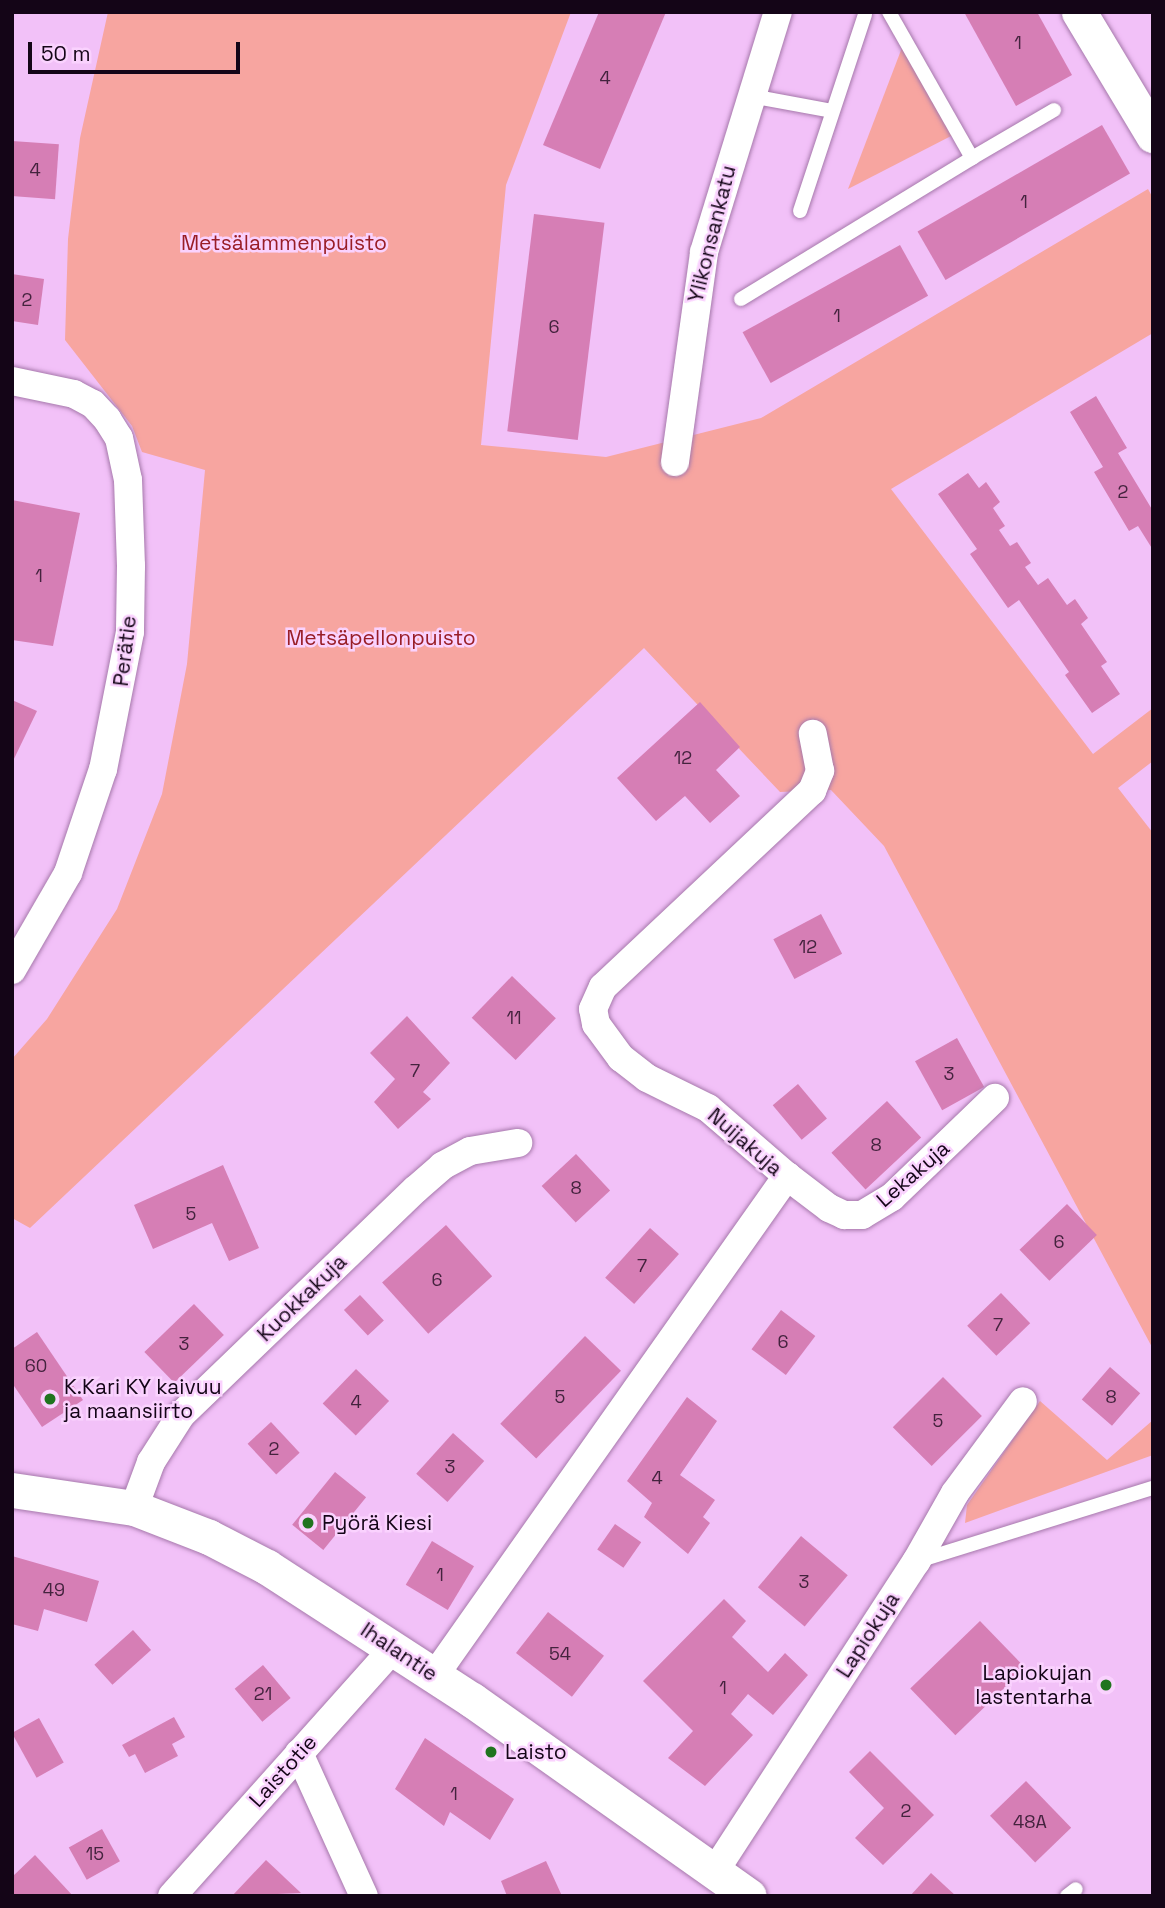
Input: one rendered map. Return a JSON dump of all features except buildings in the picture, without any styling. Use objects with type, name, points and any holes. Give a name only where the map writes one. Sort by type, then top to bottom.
[{"type":"street","name":"Ylikonsankatu","points":[[676,462],[704,252],[778,12]]},
{"type":"street","points":[[1079,12],[1153,135]]},
{"type":"street","name":"Perätie","points":[[12,381],[74,394],[93,404],[107,419],[119,438],[127,470],[131,566],[130,632],[118,704],[86,825],[56,897],[12,970]]},
{"type":"street","name":"Nuijakuja","points":[[435,1675],[787,1176],[708,1108],[647,1078],[621,1058],[596,1024],[593,1009],[603,987],[812,791],[820,771],[813,734]]},
{"type":"street","name":"Lekakuja","points":[[787,1176],[829,1208],[845,1215],[862,1214],[892,1197],[995,1098]]},
{"type":"street","name":"Kuokkakuja","points":[[134,1508],[151,1462],[181,1415],[416,1189],[442,1166],[470,1151],[518,1143]]},
{"type":"street","name":"Lapiokuja","points":[[715,1871],[916,1562],[985,1447],[1023,1401]]},
{"type":"street","name":"Ihalantie","points":[[12,1490],[134,1508],[209,1537],[267,1566],[435,1675],[749,1896]]},
{"type":"street","name":"Laistotie","points":[[172,1896],[394,1648]]},
{"type":"street","points":[[299,1753],[364,1896]]},
{"type":"lane","points":[[890,12],[972,158]]},
{"type":"lane","points":[[800,211],[865,13]]},
{"type":"lane","points":[[751,96],[832,111]]},
{"type":"lane","points":[[741,299],[1054,110]]},
{"type":"lane","points":[[916,1562],[1153,1488]]},
{"type":"green space","points":[[108,12],[571,12],[506,185],[481,445],[606,457],[761,418],[1148,189],[1153,198],[1153,333],[891,489],[1093,754],[1153,708],[1153,761],[1118,788],[1153,833],[1153,1349],[884,846],[831,790],[780,792],[644,648],[30,1228],[12,1218],[12,1059],[47,1019],[117,909],[162,794],[187,664],[205,470],[142,452],[132,426],[65,340],[68,239],[80,138]]},
{"type":"green space","points":[[903,45],[953,135],[848,189]]},
{"type":"green space","points":[[1040,1401],[1107,1460],[1153,1420],[1153,1455],[965,1523],[967,1505]]},
{"type":"place","name":"K.Kari KY kaivuu ja maansiirto","points":[[50,1399]]},
{"type":"place","name":"Pyörä Kiesi","points":[[308,1523]]},
{"type":"place","name":"Lapiokujan lastentarha","points":[[1106,1685]]},
{"type":"place","name":"Laisto","points":[[491,1752]]},
{"type":"park label","name":"Metsälammenpuisto","points":[[284,243]]},
{"type":"park label","name":"Metsäpellonpuisto","points":[[381,638]]}]
